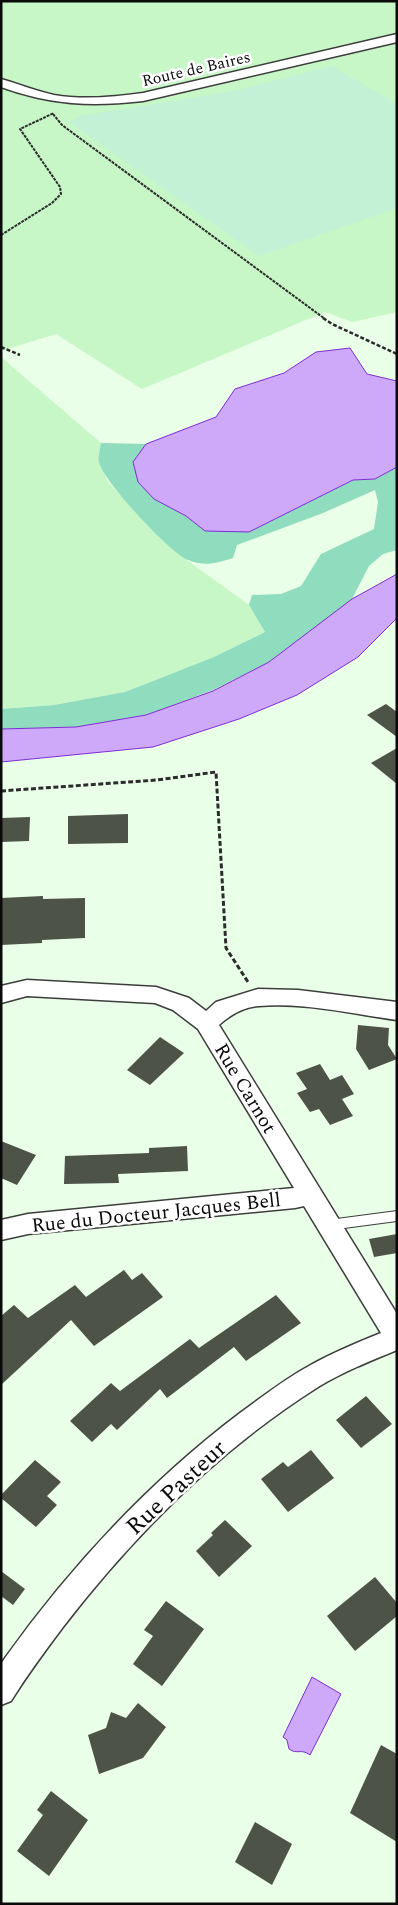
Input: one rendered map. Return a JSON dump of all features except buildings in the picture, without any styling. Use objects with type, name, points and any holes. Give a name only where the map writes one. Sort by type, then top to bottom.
[{"type":"street","name":"Route de Baires","points":[[1,83],[48,99],[96,103],[143,97],[397,38]]},
{"type":"street","name":"Rue Carnot","points":[[1,996],[27,988],[156,995],[181,1004],[206,1023],[397,1337]]},
{"type":"street","points":[[206,1023],[224,1008],[258,997],[298,998],[397,1011]]},
{"type":"street","name":"Rue du Docteur Jacques Bell","points":[[1,1230],[28,1224],[295,1198],[310,1194]]},
{"type":"street","name":"Rue Pasteur","points":[[1,1691],[60,1608],[116,1543],[222,1442],[266,1408],[310,1379],[397,1337]]},
{"type":"lane","points":[[329,1225],[397,1216]]},
{"type":"path","points":[[1,235],[52,203],[61,194],[60,188],[21,133],[20,128],[53,114],[69,102]]},
{"type":"path","points":[[53,114],[62,125],[179,209],[316,314],[332,324],[397,354]]},
{"type":"path","points":[[1,347],[20,355]]},
{"type":"path","points":[[1,791],[157,780],[216,772],[226,948],[258,997]]},
{"type":"green space","points":[[1,1],[397,1],[397,312],[352,322],[325,312],[142,389],[56,334],[1,351]]},
{"type":"green space","points":[[332,66],[397,104],[397,208],[259,256],[69,122],[80,116],[234,91]]},
{"type":"green space","points":[[1,357],[101,443],[99,462],[108,482],[166,542],[187,560],[249,605],[265,632],[214,657],[125,692],[54,705],[1,709]]},
{"type":"green space","points":[[101,443],[146,444],[133,462],[154,499],[186,516],[205,531],[353,480],[375,479],[397,467],[397,550],[383,554],[369,566],[352,599],[312,631],[269,662],[213,690],[146,715],[76,727],[1,729],[1,709],[54,705],[125,692],[214,657],[265,632],[249,605],[252,595],[281,594],[301,586],[321,554],[374,529],[378,502],[375,490],[323,513],[237,545],[233,558],[211,564],[194,562],[179,555],[167,545],[138,516],[112,484],[99,462]]},
{"type":"shaded area","points":[[350,348],[367,374],[397,381],[397,467],[375,479],[353,480],[249,532],[205,531],[186,516],[154,499],[138,482],[133,462],[146,444],[216,417],[235,389],[284,373],[316,352]]},
{"type":"shaded area","points":[[397,574],[397,618],[358,657],[297,695],[239,719],[153,747],[1,762],[1,729],[76,727],[146,715],[213,691],[269,662],[352,599]]},
{"type":"shaded area","points":[[312,1677],[341,1694],[310,1755],[289,1749],[287,1740],[283,1737]]}]
